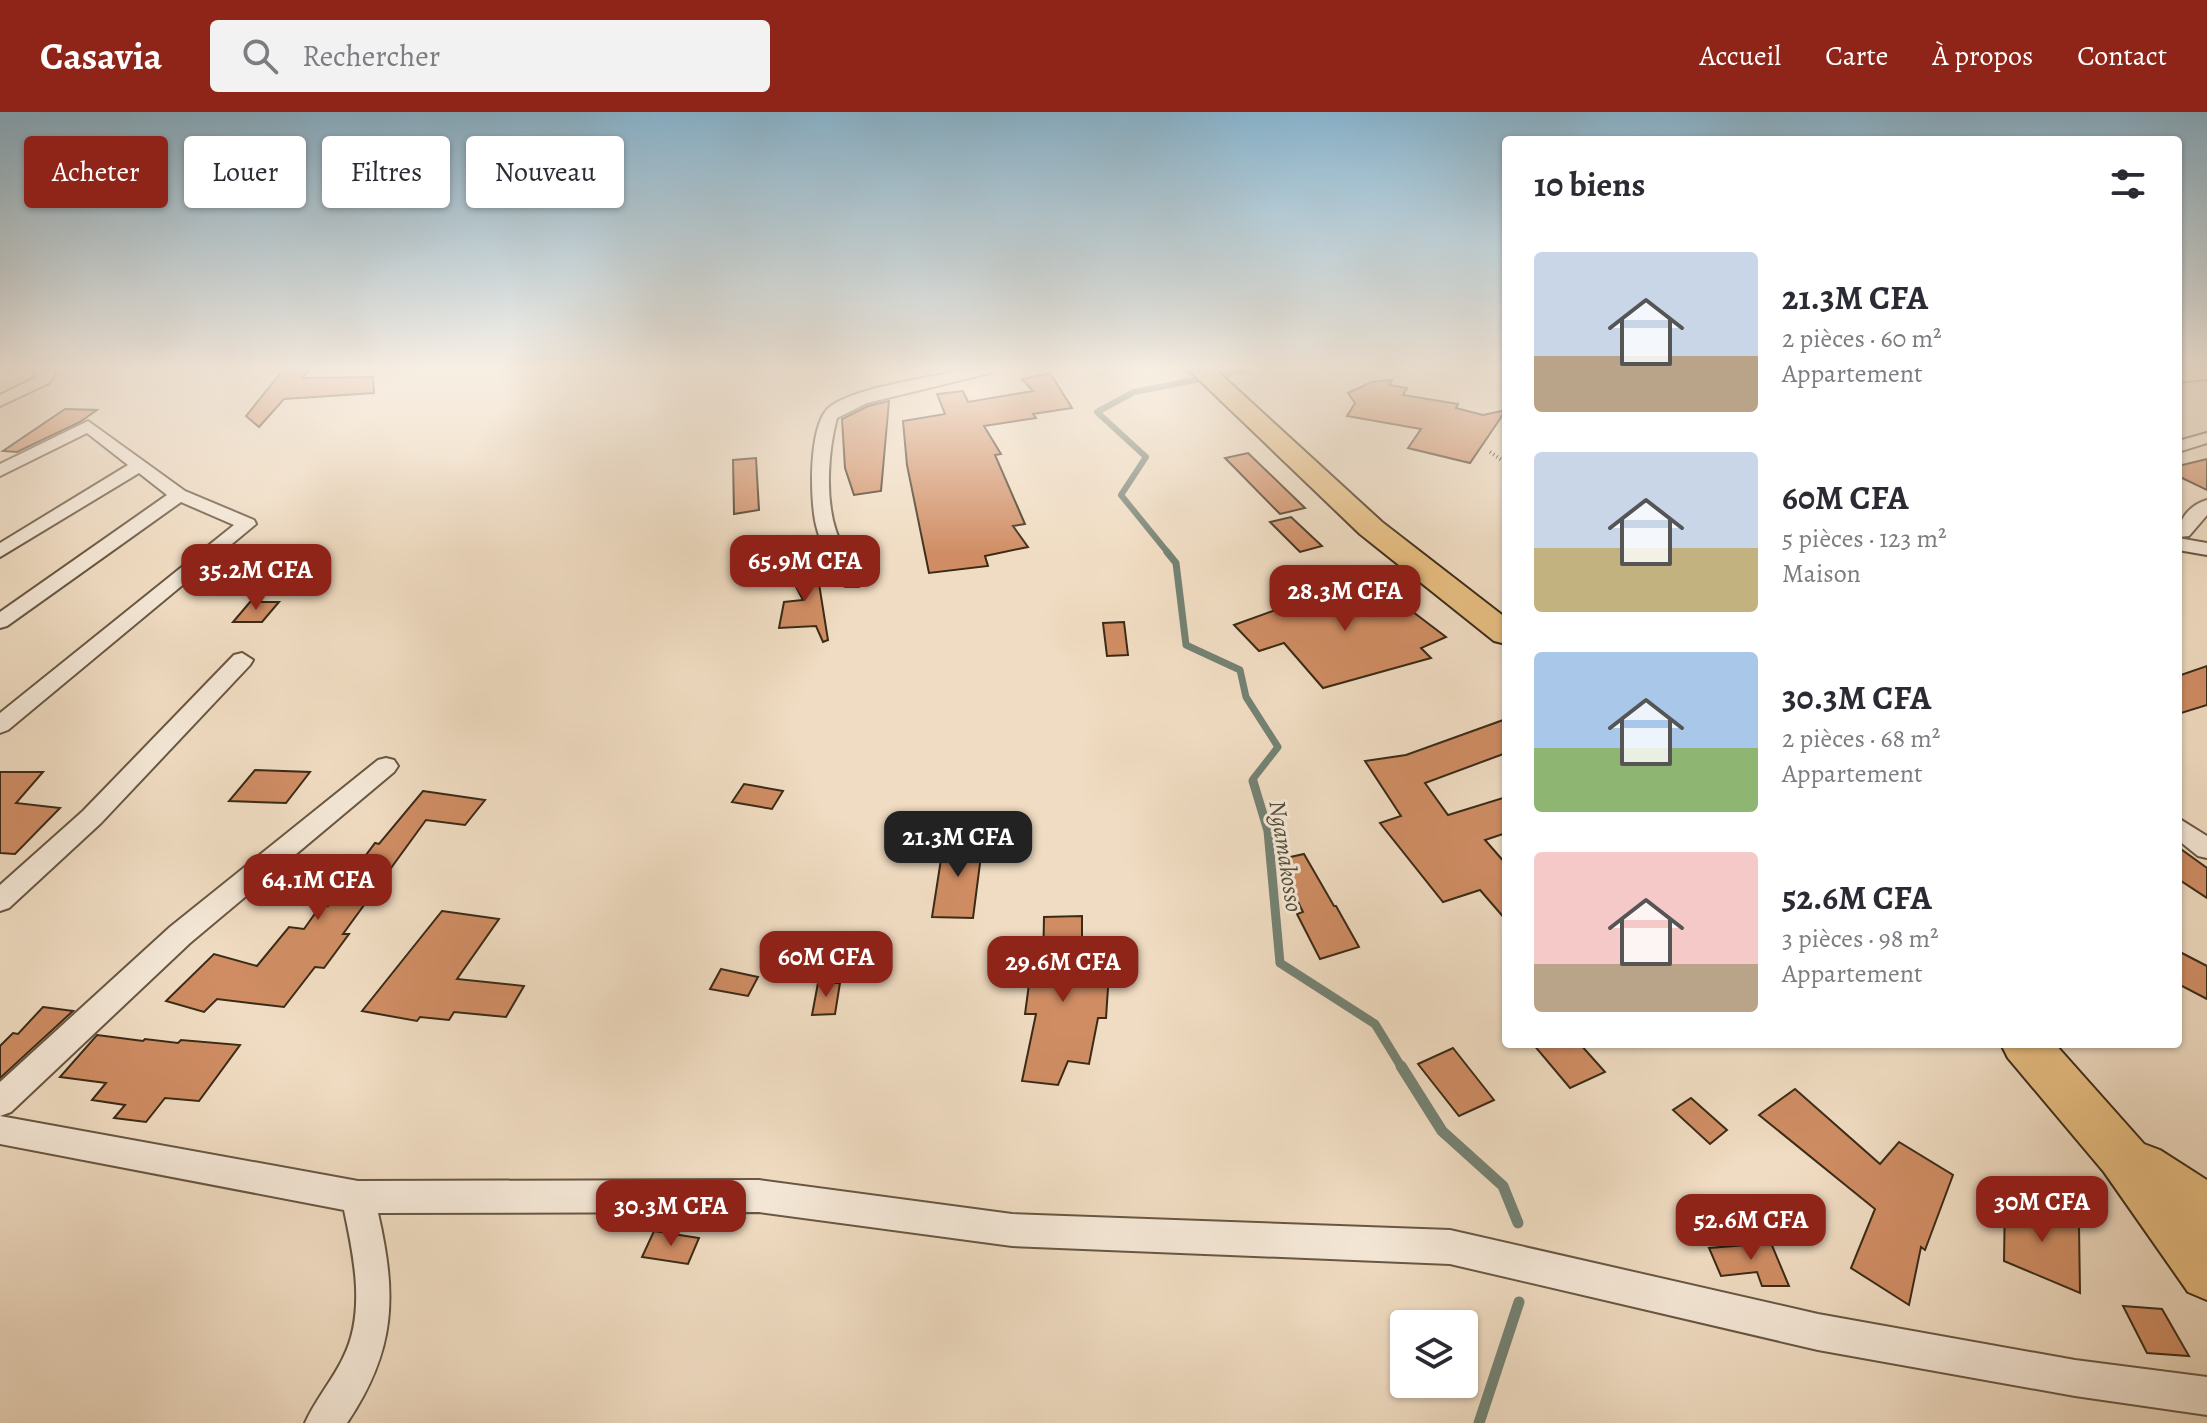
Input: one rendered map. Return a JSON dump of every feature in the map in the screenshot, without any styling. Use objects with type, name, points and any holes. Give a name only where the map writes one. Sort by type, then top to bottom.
[{"type":"main road","points":[[1267,431],[1371,528],[1502,631]]},
{"type":"main road","points":[[2028,1048],[2122,1155],[2207,1272]]},
{"type":"main road","points":[[2122,1155],[2207,1209]]},
{"type":"main road","points":[[2207,1240],[2202,1259],[2207,1272]]},
{"type":"street","points":[[0,471],[78,431]]},
{"type":"street","points":[[0,725],[247,524],[179,495],[94,431]]},
{"type":"street","points":[[826,431],[824,522],[852,582]]},
{"type":"street","points":[[2182,446],[2207,438]]},
{"type":"street","points":[[0,551],[138,466]]},
{"type":"street","points":[[0,622],[179,495]]},
{"type":"street","points":[[2188,540],[2196,514],[2207,506]]},
{"type":"street","points":[[0,901],[92,817],[242,660]]},
{"type":"street","points":[[0,1102],[180,935],[386,766]]},
{"type":"street","points":[[2182,830],[2207,849]]},
{"type":"street","points":[[0,1130],[358,1197],[759,1196],[1012,1230],[1450,1247],[1818,1332],[2075,1378],[2207,1396]]},
{"type":"street","points":[[324,1423],[349,1382],[371,1334],[372,1265],[358,1197]]},
{"type":"path","points":[[1490,452],[1502,460]]},
{"type":"building","points":[[32,431],[61,431],[17,452],[3,451]]},
{"type":"building","points":[[843,431],[886,431],[881,491],[854,495],[845,468]]},
{"type":"building","points":[[904,431],[987,431],[1001,454],[995,455],[1025,524],[1013,526],[1028,547],[985,556],[988,566],[929,573],[907,465]]},
{"type":"building","points":[[1420,431],[1492,431],[1470,463],[1408,448]]},
{"type":"building","points":[[1248,453],[1305,508],[1280,514],[1225,458]]},
{"type":"building","points":[[756,458],[759,510],[734,514],[733,460]]},
{"type":"building","points":[[2207,459],[2207,490],[2182,478],[2182,465]]},
{"type":"building","points":[[1291,517],[1322,546],[1300,552],[1270,522]]},
{"type":"building","points":[[816,565],[828,640],[823,642],[816,626],[779,628],[784,602],[803,600],[787,570]]},
{"type":"building","points":[[1367,577],[1446,637],[1421,648],[1431,658],[1323,688],[1284,643],[1259,651],[1234,625]]},
{"type":"building","points":[[250,602],[279,602],[262,622],[233,622]]},
{"type":"building","points":[[1124,622],[1128,655],[1107,656],[1103,623]]},
{"type":"building","points":[[2207,666],[2207,705],[2182,713],[2182,675]]},
{"type":"building","points":[[1502,720],[1502,754],[1425,783],[1448,815],[1502,798],[1502,834],[1485,840],[1502,859],[1502,915],[1480,890],[1443,902],[1380,823],[1401,816],[1365,761],[1406,755]]},
{"type":"building","points":[[255,770],[310,772],[286,803],[229,801]]},
{"type":"building","points":[[0,772],[43,772],[16,803],[60,808],[15,854],[0,853]]},
{"type":"building","points":[[744,784],[783,791],[772,809],[732,802]]},
{"type":"building","points":[[423,791],[485,800],[465,825],[426,820],[343,934],[349,934],[324,968],[315,967],[284,1007],[217,999],[204,1012],[166,1001],[214,954],[257,966],[289,927],[304,929],[321,905],[328,906],[375,843],[379,844]]},
{"type":"building","points":[[944,840],[983,840],[973,918],[932,917]]},
{"type":"building","points":[[2182,850],[2207,868],[2207,898],[2182,882]]},
{"type":"building","points":[[1304,854],[1359,947],[1320,959],[1297,914],[1303,912],[1277,860]]},
{"type":"building","points":[[442,911],[499,919],[457,979],[524,986],[506,1017],[454,1012],[449,1020],[420,1017],[417,1021],[362,1011]]},
{"type":"building","points":[[1082,916],[1082,971],[1109,973],[1106,1018],[1098,1018],[1089,1064],[1068,1061],[1058,1085],[1022,1081],[1036,1014],[1025,1014],[1031,969],[1043,969],[1044,917]]},
{"type":"building","points":[[2182,953],[2207,966],[2207,999],[2182,986]]},
{"type":"building","points":[[721,969],[758,977],[748,996],[710,989]]},
{"type":"building","points":[[818,983],[840,983],[835,1014],[812,1015]]},
{"type":"building","points":[[43,1007],[73,1011],[0,1078],[0,1046],[13,1033],[18,1034]]},
{"type":"building","points":[[97,1035],[143,1041],[178,1043],[181,1040],[240,1045],[199,1101],[165,1098],[146,1122],[114,1118],[125,1105],[92,1100],[106,1083],[60,1077]]},
{"type":"building","points":[[1453,1048],[1494,1100],[1459,1116],[1418,1064]]},
{"type":"building","points":[[1536,1048],[1584,1048],[1605,1072],[1570,1088]]},
{"type":"building","points":[[1795,1089],[1880,1164],[1899,1142],[1953,1175],[1925,1250],[1921,1247],[1909,1305],[1851,1268],[1875,1209],[1759,1115]]},
{"type":"building","points":[[1691,1098],[1727,1130],[1710,1144],[1673,1110]]},
{"type":"building","points":[[2005,1196],[2079,1226],[2080,1293],[2004,1261]]},
{"type":"building","points":[[654,1231],[699,1238],[688,1264],[642,1257]]},
{"type":"building","points":[[1745,1242],[1771,1243],[1789,1286],[1762,1286],[1757,1272],[1721,1276],[1709,1248],[1746,1245]]},
{"type":"building","points":[[2123,1306],[2162,1309],[2189,1356],[2147,1353]]},
{"type":"waterway","name":"Ngamakosso","points":[[1118,431],[1146,457],[1121,495],[1169,554]]},
{"type":"waterway","name":"Ngamakosso","points":[[1167,552],[1176,563],[1186,645],[1240,670],[1246,697],[1278,747],[1253,779],[1254,783]]},
{"type":"waterway","name":"Ngamakosso","points":[[1253,781],[1268,831],[1280,963],[1375,1024],[1402,1068]]},
{"type":"waterway","name":"Ngamakosso","points":[[1401,1066],[1442,1131],[1503,1186],[1518,1223]]},
{"type":"waterway","name":"Ngamakosso","points":[[1479,1423],[1519,1302]]}]
